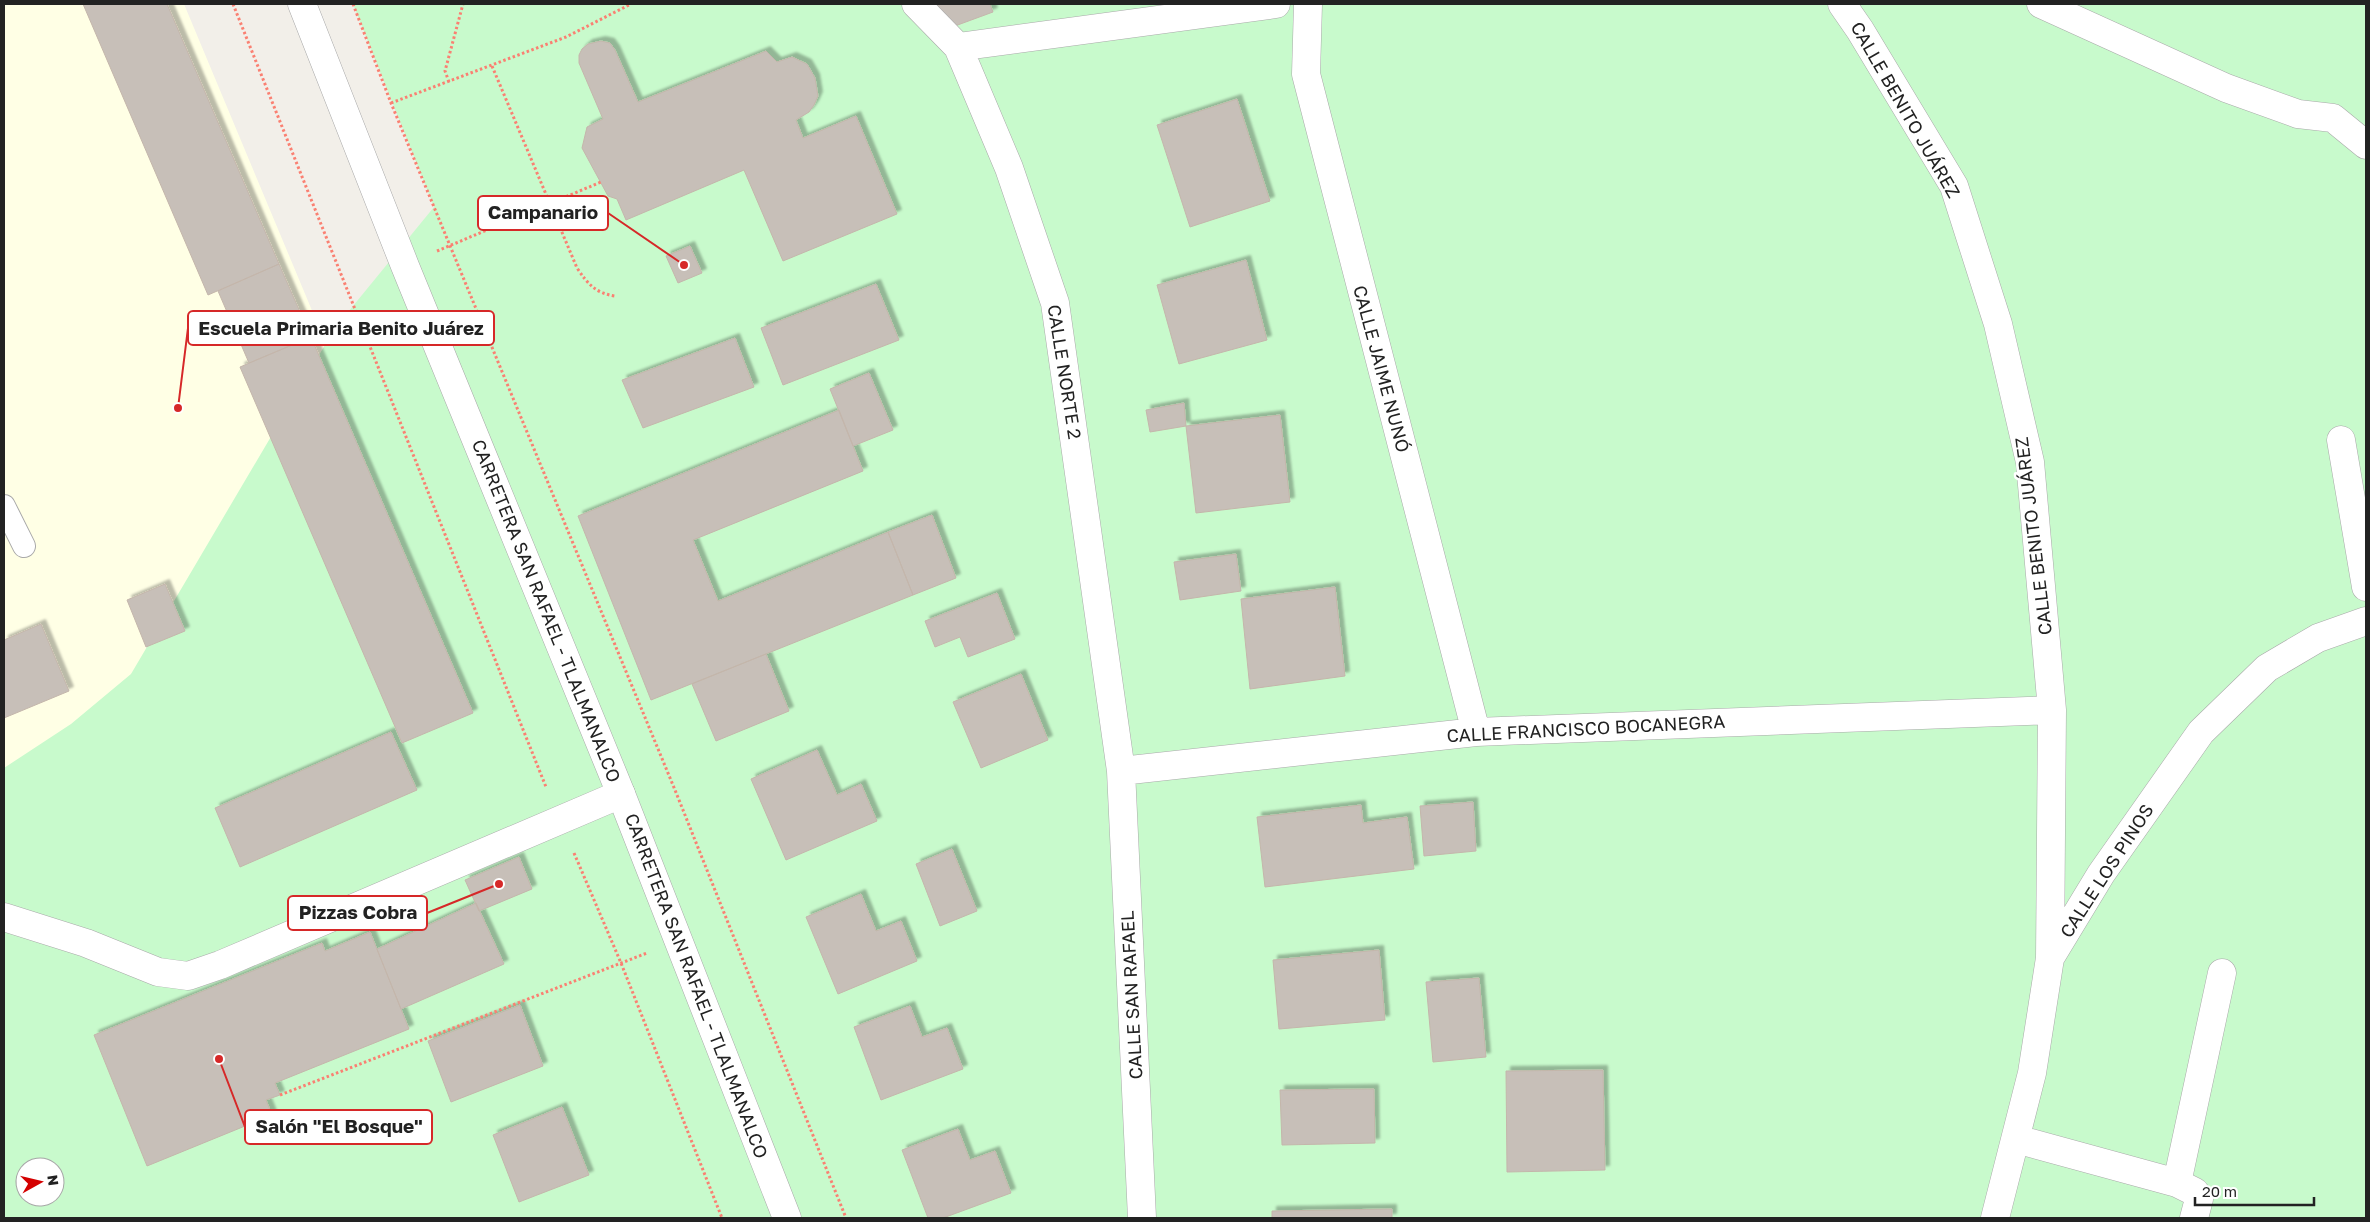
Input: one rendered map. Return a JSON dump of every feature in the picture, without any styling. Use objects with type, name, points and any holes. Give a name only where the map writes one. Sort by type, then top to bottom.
[{"type":"street","name":"CARRETERA SAN RAFAEL - TLALMANALCO","points":[[302,4],[405,266],[621,794],[788,1218]]},
{"type":"street","name":"CALLE NORTE 2","points":[[916,4],[958,47],[1009,168],[1055,303],[1121,771]]},
{"type":"street","points":[[958,47],[1276,4]]},
{"type":"street","name":"CALLE JAIME NUNÓ","points":[[1308,4],[1306,74],[1476,732]]},
{"type":"street","name":"CALLE BENITO JUÁREZ","points":[[1842,4],[1860,30],[1954,186],[1998,324],[2030,462],[2052,710],[2050,958]]},
{"type":"street","points":[[2041,4],[2226,88],[2298,114],[2333,118],[2366,145]]},
{"type":"street","points":[[2341,440],[2366,587]]},
{"type":"street","name":"CALLE LOS PINOS","points":[[1996,1218],[2032,1073],[2050,958],[2101,874],[2201,732],[2267,668],[2318,638],[2366,621]]},
{"type":"street","name":"CALLE FRANCISCO BOCANEGRA","points":[[1121,771],[1476,732],[2052,710]]},
{"type":"street","name":"CALLE SAN RAFAEL","points":[[1121,771],[1142,1218]]},
{"type":"street","points":[[4,917],[86,943],[158,972],[188,976],[220,966],[621,794]]},
{"type":"street","points":[[2177,1183],[2222,973]]},
{"type":"street","points":[[2016,1139],[2177,1183],[2195,1192],[2200,1199],[2194,1218]]},
{"type":"lane","points":[[4,506],[24,546]]},
{"type":"path","points":[[233,4],[559,819],[621,963],[722,1218]]},
{"type":"path","points":[[353,4],[391,103],[675,790],[846,1218]]},
{"type":"path","points":[[449,82],[445,71],[463,4]]},
{"type":"path","points":[[391,103],[566,37],[631,4]]},
{"type":"path","points":[[492,66],[577,268],[587,283],[600,294],[615,296]]},
{"type":"path","points":[[405,266],[450,245],[601,182]]},
{"type":"path","points":[[280,1095],[678,942]]},
{"type":"shaded area","points":[[4,4],[184,4],[521,811],[4,905]]},
{"type":"green space","points":[[353,4],[2366,4],[2366,1218],[4,1218],[4,768],[71,724],[131,674],[335,328],[434,207]]},
{"type":"building","points":[[83,4],[167,4],[279,264],[208,295]]},
{"type":"building","points":[[931,4],[990,4],[993,12],[944,30]]},
{"type":"building","points":[[601,41],[610,43],[615,50],[638,102],[766,51],[777,62],[792,57],[807,64],[815,78],[818,96],[809,112],[796,120],[803,138],[856,116],[897,214],[783,261],[744,170],[626,220],[617,199],[608,196],[582,148],[587,127],[603,119],[579,63],[579,55],[588,44]]},
{"type":"building","points":[[1237,99],[1270,201],[1190,227],[1157,125]]},
{"type":"building","points":[[690,246],[702,273],[678,283],[666,256]]},
{"type":"building","points":[[1246,260],[1267,340],[1179,364],[1157,285]]},
{"type":"building","points":[[279,264],[311,337],[249,363],[218,291]]},
{"type":"building","points":[[876,284],[899,340],[783,385],[761,328]]},
{"type":"building","points":[[311,337],[473,713],[402,743],[240,367]]},
{"type":"building","points":[[735,338],[754,387],[643,428],[622,380]]},
{"type":"building","points":[[869,373],[893,430],[853,446],[830,389]]},
{"type":"building","points":[[1184,403],[1186,426],[1150,432],[1146,410]]},
{"type":"building","points":[[839,410],[863,471],[693,540],[718,601],[888,532],[913,595],[651,700],[578,516]]},
{"type":"building","points":[[1280,415],[1290,502],[1196,513],[1186,426]]},
{"type":"building","points":[[932,515],[956,578],[913,595],[888,532]]},
{"type":"building","points":[[1236,554],[1241,591],[1180,600],[1174,562]]},
{"type":"building","points":[[165,584],[185,631],[146,647],[127,600]]},
{"type":"building","points":[[1335,587],[1345,676],[1250,689],[1241,599]]},
{"type":"building","points":[[997,593],[1015,639],[968,657],[960,637],[935,647],[925,621]]},
{"type":"building","points":[[41,624],[69,691],[4,718],[4,640]]},
{"type":"building","points":[[766,654],[789,711],[716,741],[692,684]]},
{"type":"building","points":[[1021,674],[1048,740],[981,768],[953,702]]},
{"type":"building","points":[[391,732],[417,790],[240,867],[215,808]]},
{"type":"building","points":[[817,750],[837,795],[861,784],[877,821],[786,860],[751,779]]},
{"type":"building","points":[[1473,802],[1476,851],[1424,856],[1420,806]]},
{"type":"building","points":[[1361,805],[1363,823],[1407,817],[1414,869],[1265,887],[1257,817]]},
{"type":"building","points":[[952,849],[977,911],[940,926],[916,864]]},
{"type":"building","points":[[519,857],[532,889],[479,911],[465,880]]},
{"type":"building","points":[[861,894],[876,931],[901,921],[917,961],[838,994],[806,917]]},
{"type":"building","points":[[476,903],[504,964],[401,1009],[377,949]]},
{"type":"building","points":[[370,932],[409,1029],[275,1083],[280,1095],[266,1100],[272,1115],[147,1166],[94,1035],[322,943],[325,951]]},
{"type":"building","points":[[1379,950],[1385,1020],[1279,1029],[1273,960]]},
{"type":"building","points":[[1479,978],[1486,1057],[1433,1062],[1426,982]]},
{"type":"building","points":[[520,1005],[543,1066],[451,1102],[428,1041]]},
{"type":"building","points":[[910,1006],[922,1037],[947,1028],[963,1069],[881,1100],[854,1027]]},
{"type":"building","points":[[1603,1070],[1605,1170],[1507,1172],[1506,1071]]},
{"type":"building","points":[[1374,1089],[1375,1143],[1282,1145],[1280,1090]]},
{"type":"building","points":[[562,1107],[589,1175],[519,1202],[493,1135]]},
{"type":"building","points":[[958,1129],[970,1160],[995,1151],[1011,1193],[943,1218],[928,1218],[902,1150]]},
{"type":"building","points":[[1392,1209],[1392,1218],[1272,1218],[1272,1211]]},
{"type":"place","name":"Campanario","points":[[684,265]]},
{"type":"place","name":"Escuela Primaria Benito Juárez","points":[[178,408]]},
{"type":"place","name":"Pizzas Cobra","points":[[499,884]]},
{"type":"place","name":"Salón \"El Bosque\"","points":[[219,1059]]}]
